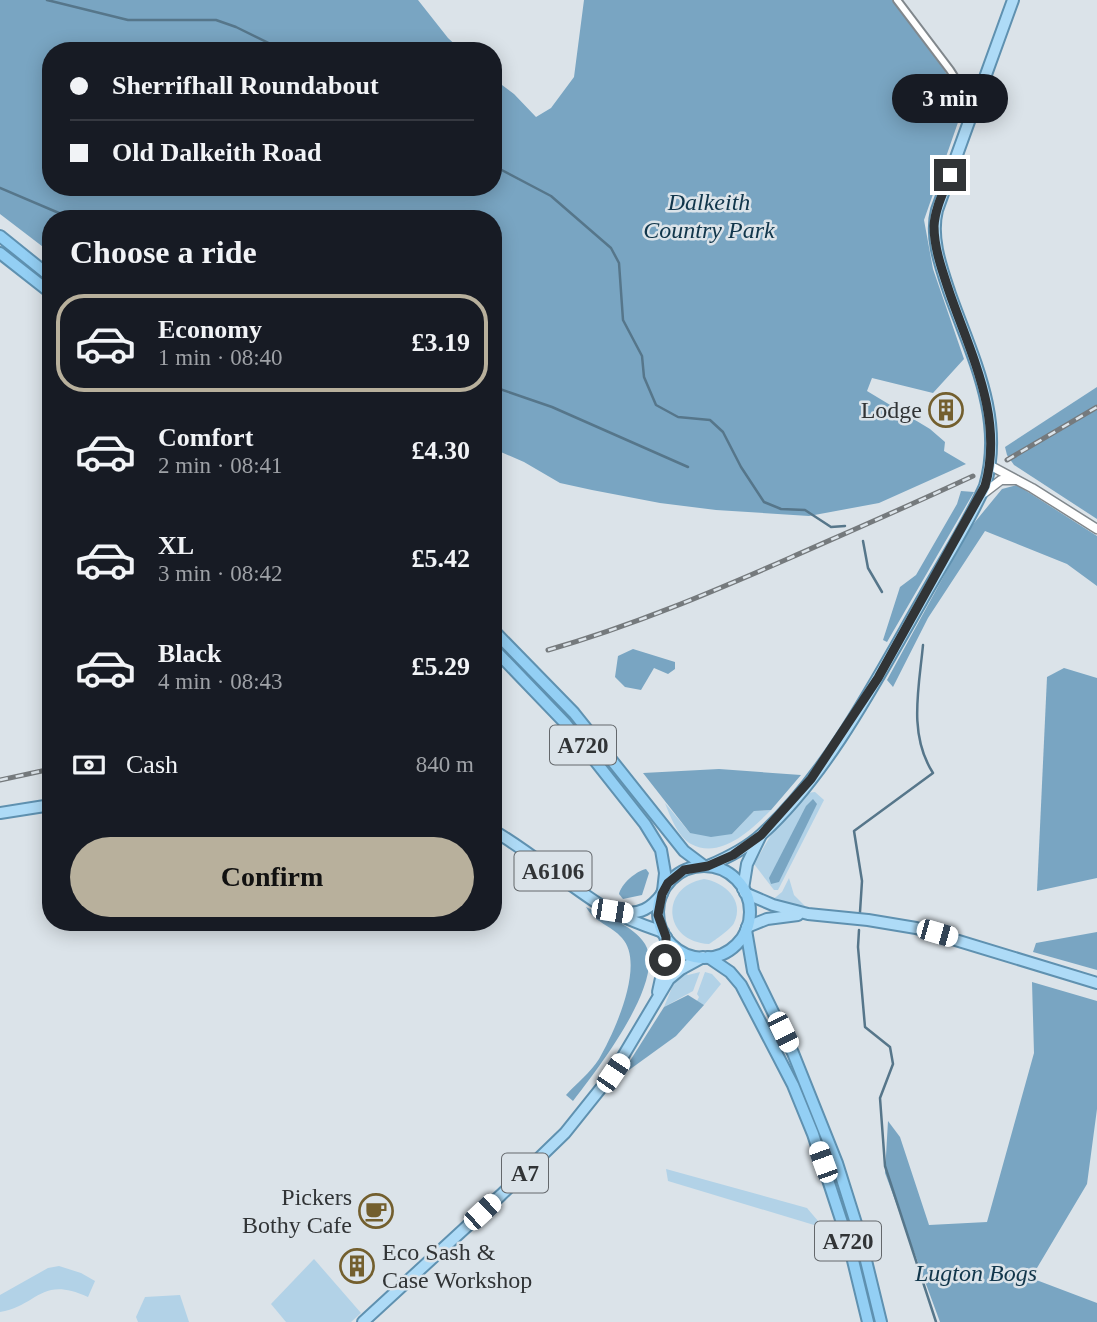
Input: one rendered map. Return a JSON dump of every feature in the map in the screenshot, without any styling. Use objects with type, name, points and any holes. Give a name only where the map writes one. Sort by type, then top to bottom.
[{"type":"highway","points":[[0,236],[42,270]]},
{"type":"highway","points":[[0,253],[42,286]]},
{"type":"highway","name":"A720","points":[[502,639],[573,713],[684,851],[706,866]]},
{"type":"highway","name":"A720","points":[[502,657],[566,724],[645,824],[661,850],[665,873],[662,892]]},
{"type":"highway","points":[[706,866],[730,874],[744,891],[749,907],[747,928],[731,949],[706,957],[685,953],[664,934],[658,915],[662,892],[676,876],[694,867],[706,866]]},
{"type":"highway","name":"A720","points":[[747,928],[753,971],[793,1053],[836,1163],[860,1236],[881,1322]]},
{"type":"highway","name":"A720","points":[[706,957],[730,972],[741,985],[802,1106],[838,1206],[868,1322]]},
{"type":"main road","points":[[706,866],[733,855],[761,835],[811,779],[864,702],[981,496],[991,466],[991,421],[978,374],[941,268],[934,230],[937,210],[1013,0]]},
{"type":"main road","points":[[0,813],[42,806]]},
{"type":"main road","points":[[761,835],[747,864],[744,891],[773,905],[808,914],[916,928],[1097,983]]},
{"type":"main road","name":"A6106","points":[[502,836],[612,911],[664,934]]},
{"type":"main road","name":"A6106","points":[[612,911],[640,912],[655,903],[662,892]]},
{"type":"main road","points":[[747,928],[767,919],[808,914]]},
{"type":"main road","name":"A7","points":[[657,998],[665,960],[664,934]]},
{"type":"main road","name":"A7","points":[[363,1322],[565,1133],[613,1073],[669,979],[683,967],[706,957]]},
{"type":"street","points":[[897,0],[950,70],[974,108]]},
{"type":"street","points":[[991,466],[1097,529]]},
{"type":"street","points":[[981,496],[1001,481],[1013,479],[1022,482]]},
{"type":"shaded area","points":[[815,792],[824,800],[778,890],[774,890],[754,864],[771,835],[807,793]]},
{"type":"shaded area","points":[[665,803],[690,833],[732,834],[754,811],[771,810],[735,840],[713,848],[702,848],[686,841],[675,826]]},
{"type":"shaded area","points":[[789,878],[794,895],[805,906],[771,901],[782,892]]},
{"type":"shaded area","points":[[704,879],[725,888],[737,907],[734,923],[709,944],[694,941],[682,934],[675,925],[672,914],[679,892],[689,884]]},
{"type":"shaded area","points":[[700,972],[693,991],[664,1007],[673,985],[685,973],[688,975]]},
{"type":"shaded area","points":[[705,972],[712,974],[721,984],[704,1005],[697,1001],[697,994]]},
{"type":"shaded area","points":[[666,1169],[807,1208],[824,1228],[668,1181]]},
{"type":"shaded area","points":[[314,1259],[361,1313],[351,1322],[286,1322],[271,1304]]},
{"type":"shaded area","points":[[59,1266],[95,1281],[88,1297],[72,1291],[49,1290],[13,1309],[0,1312],[0,1295],[48,1268]]},
{"type":"shaded area","points":[[180,1295],[189,1322],[138,1322],[136,1317],[145,1297]]},
{"type":"green space","name":"Dalkeith Country Park","points":[[0,0],[418,0],[452,42],[42,42],[42,196],[502,196],[502,85],[536,117],[551,108],[574,77],[584,0],[892,0],[945,71],[963,108],[924,220],[933,269],[964,359],[933,393],[872,378],[867,391],[930,429],[945,442],[944,451],[966,464],[879,503],[809,516],[716,510],[592,490],[560,483],[502,452],[502,210],[42,210],[42,246],[0,214]]},
{"type":"green space","points":[[1097,387],[1097,519],[1014,465],[1005,447]]},
{"type":"green space","points":[[1017,485],[1097,536],[1097,586],[1067,564],[985,531],[928,618],[893,687],[887,680],[970,528],[1002,489]]},
{"type":"green space","points":[[961,491],[974,492],[887,642],[883,640],[900,587],[916,575],[957,504]]},
{"type":"green space","points":[[633,649],[675,662],[675,669],[668,674],[654,668],[641,690],[625,687],[615,677],[618,656]]},
{"type":"green space","points":[[1064,668],[1097,678],[1097,878],[1037,891],[1047,677]]},
{"type":"green space","points":[[719,769],[801,775],[771,810],[754,811],[732,834],[711,837],[690,833],[643,773]]},
{"type":"green space","points":[[813,799],[817,804],[779,882],[771,884],[769,878],[806,806]]},
{"type":"green space","points":[[646,869],[649,873],[642,895],[623,899],[619,894],[626,882]]},
{"type":"green space","points":[[586,907],[633,931],[645,944],[649,960],[646,980],[626,1025],[573,1101],[566,1095],[596,1064],[612,1033],[625,998],[631,964],[629,950],[622,938],[594,917]]},
{"type":"green space","points":[[1097,932],[1097,970],[1033,952],[1036,943]]},
{"type":"green space","name":"Lugton Bogs","points":[[1032,982],[1097,1001],[1097,1109],[1087,1184],[1031,1278],[1097,1303],[1097,1322],[940,1322],[885,1173],[888,1121],[900,1137],[929,1225],[987,1222],[1034,1053]]},
{"type":"green space","points":[[688,995],[704,1005],[676,1036],[629,1070],[628,1064],[664,1007]]},
{"type":"waterway","points":[[47,0],[128,20],[216,20],[267,42]]},
{"type":"waterway","points":[[502,170],[551,196],[611,248],[619,263],[623,320],[642,356],[644,377],[656,405],[678,417],[710,420],[723,432],[741,467],[764,502],[781,509],[805,510],[831,527],[845,526]]},
{"type":"waterway","points":[[0,188],[52,210]]},
{"type":"waterway","points":[[502,390],[552,407],[688,467]]},
{"type":"waterway","points":[[863,541],[868,568],[882,592]]},
{"type":"waterway","points":[[860,912],[862,881],[854,831],[933,773],[920,743],[918,727],[923,645]]},
{"type":"waterway","points":[[859,930],[865,1027],[890,1047],[893,1064],[880,1098],[885,1166],[936,1322]]},
{"type":"railway","points":[[1007,460],[1097,407]]},
{"type":"railway","points":[[548,650],[702,595],[973,476]]},
{"type":"railway","points":[[0,780],[42,771]]},
{"type":"place","name":"Lodge","points":[[946,410]]},
{"type":"place","name":"Pickers Bothy Cafe","points":[[376,1211]]},
{"type":"place","name":"Eco Sash & Case Workshop","points":[[357,1266]]},
{"type":"route","points":[[665,960],[666,937],[658,915],[662,894],[668,883],[684,870],[708,866],[733,855],[761,835],[811,779],[869,694],[985,486],[992,461],[991,421],[978,374],[941,268],[934,230],[937,210],[950,175]]}]
